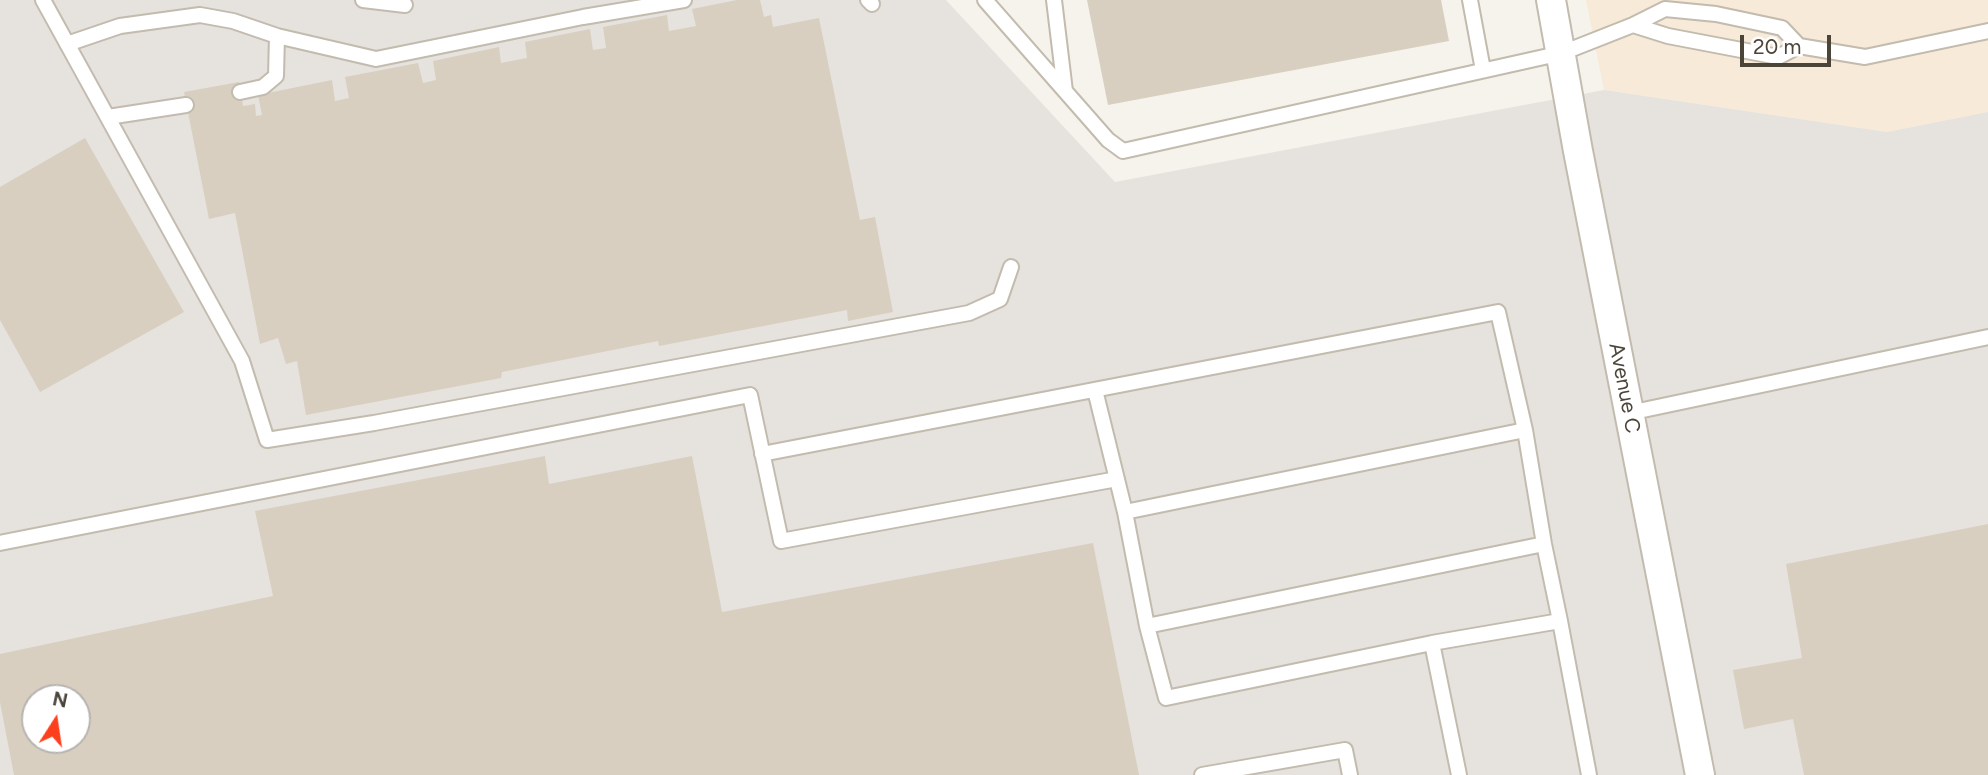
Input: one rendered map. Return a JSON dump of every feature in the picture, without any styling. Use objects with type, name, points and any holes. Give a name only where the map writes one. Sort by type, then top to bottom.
[{"type":"street","name":"Avenue C","points":[[1551,0],[1700,775]]},
{"type":"lane","points":[[43,0],[242,361],[267,440],[374,424],[969,313],[1000,299],[1011,267]]},
{"type":"lane","points":[[363,0],[405,5]]},
{"type":"lane","points":[[67,44],[120,26],[200,15],[233,21],[277,36],[376,59],[583,17],[684,0]]},
{"type":"lane","points":[[985,0],[1108,140],[1123,151],[1562,53],[1633,25],[1665,9],[1716,13],[1782,28],[1799,46]]},
{"type":"lane","points":[[1055,0],[1065,92]]},
{"type":"lane","points":[[1470,0],[1483,70]]},
{"type":"lane","points":[[1633,25],[1668,36],[1778,57],[1799,46],[1865,57],[1988,31]]},
{"type":"lane","points":[[240,92],[263,87],[276,76],[277,36]]},
{"type":"lane","points":[[108,117],[186,105]]},
{"type":"lane","points":[[762,454],[1498,312],[1525,430],[1588,775]]},
{"type":"lane","points":[[1629,413],[1988,337]]},
{"type":"lane","points":[[1095,390],[1125,512],[1147,626],[1166,698],[1432,643],[1560,621]]},
{"type":"lane","points":[[0,543],[750,395],[781,541],[1117,479]]},
{"type":"lane","points":[[1125,512],[1525,430]]},
{"type":"lane","points":[[1147,626],[1544,544]]},
{"type":"lane","points":[[1432,643],[1459,775]]},
{"type":"lane","points":[[1202,775],[1271,769],[1345,750],[1350,775]]},
{"type":"shaded area","points":[[0,0],[946,0],[1115,182],[1604,90],[1887,132],[1988,112],[1988,775],[0,775]]},
{"type":"shaded area","points":[[1586,0],[1988,0],[1988,112],[1887,132],[1604,90]]},
{"type":"building","points":[[737,0],[760,0],[764,17],[771,15],[773,27],[819,18],[860,220],[875,217],[893,312],[848,321],[847,310],[659,346],[658,341],[502,372],[501,378],[306,415],[297,361],[286,364],[278,338],[260,344],[235,213],[209,219],[184,92],[239,82],[243,106],[255,104],[256,116],[262,115],[258,95],[332,80],[335,101],[349,98],[345,77],[418,63],[423,83],[436,80],[433,61],[499,47],[501,63],[527,58],[525,42],[590,29],[593,50],[606,48],[603,27],[667,15],[669,31],[696,26],[692,9]]},
{"type":"building","points":[[1087,0],[1441,0],[1449,41],[1108,105]]},
{"type":"building","points":[[85,138],[184,312],[40,392],[0,320],[0,187]]},
{"type":"building","points":[[545,456],[549,484],[692,456],[722,612],[1093,543],[1139,775],[14,775],[0,702],[0,654],[273,596],[255,511]]},
{"type":"building","points":[[1988,524],[1988,775],[1804,775],[1793,719],[1744,729],[1733,670],[1802,658],[1786,564]]}]
